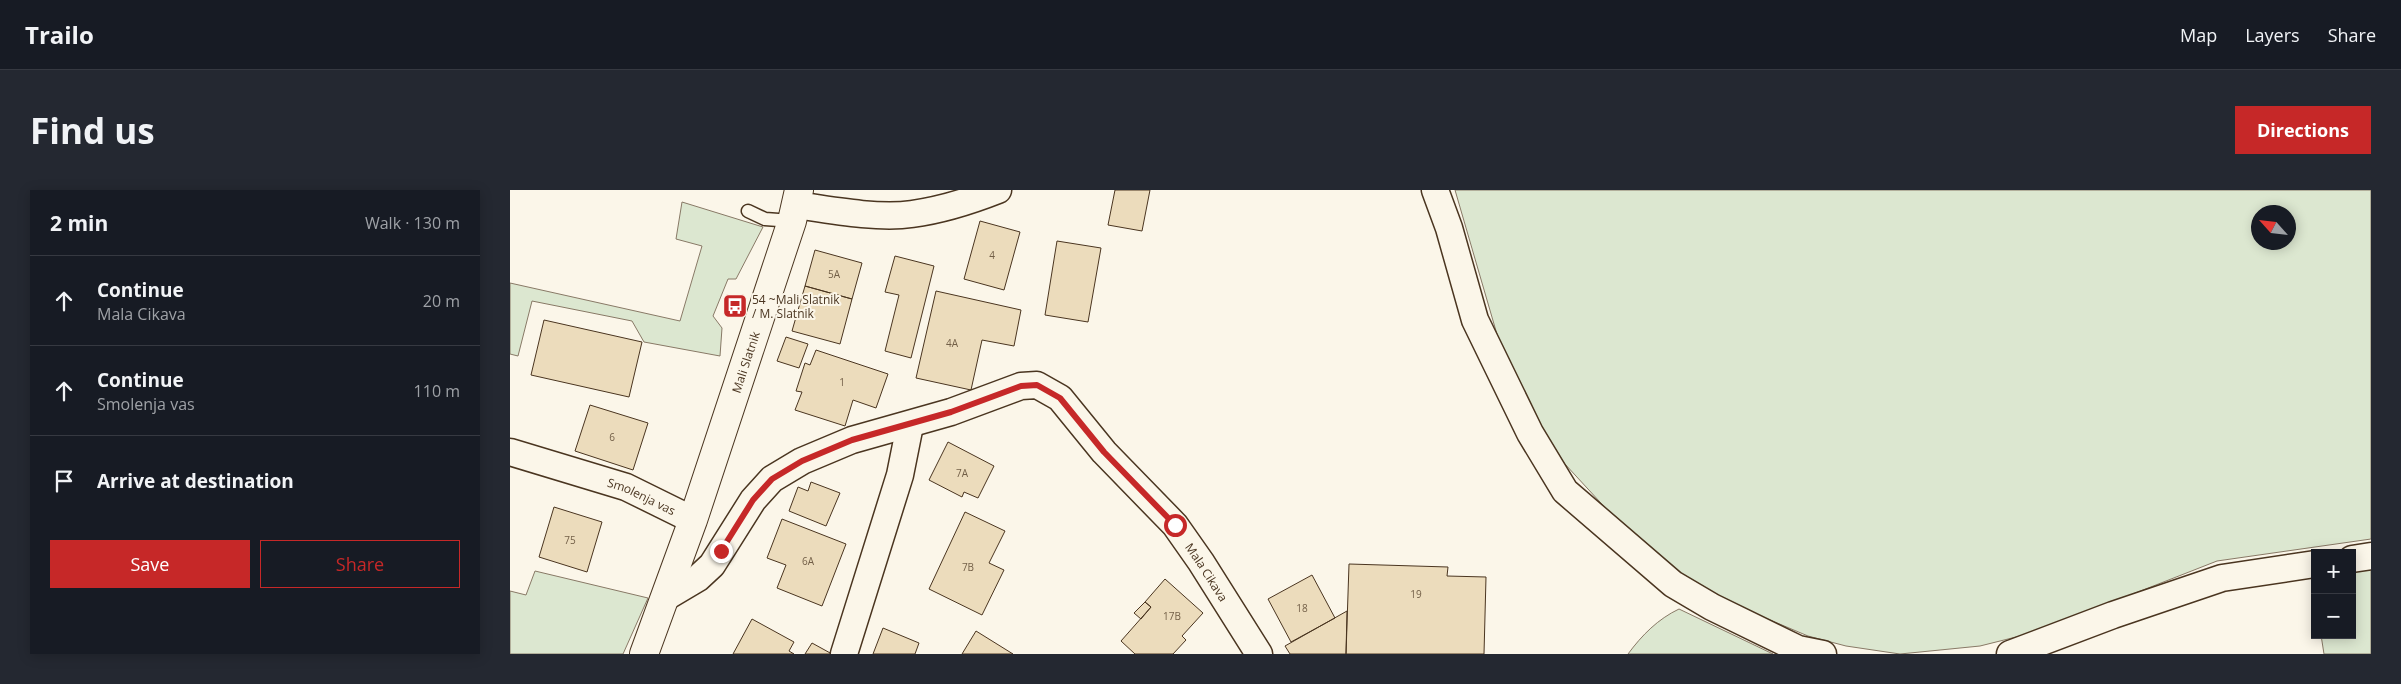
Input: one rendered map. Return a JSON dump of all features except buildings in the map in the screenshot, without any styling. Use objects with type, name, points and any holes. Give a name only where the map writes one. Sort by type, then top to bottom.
[{"type":"main road","name":"Mali Slatnik","points":[[693,520],[795,206]]},
{"type":"main road","points":[[644,654],[693,520]]},
{"type":"street","points":[[795,206],[846,213],[911,214],[965,202],[998,190]]},
{"type":"street","points":[[1435,190],[1449,228],[1475,320],[1530,433],[1565,491],[1673,584],[1712,607],[1798,649],[1823,654]]},
{"type":"street","name":"Mala Cikava","points":[[910,425],[1021,386],[1037,385],[1060,398],[1104,452],[1175,525],[1201,562],[1259,654]]},
{"type":"street","points":[[666,597],[698,578],[712,565],[753,500],[772,479],[802,461],[852,440],[910,425],[900,475],[844,654]]},
{"type":"street","name":"Smolenja vas","points":[[510,452],[626,487],[693,520]]},
{"type":"street","points":[[2356,558],[2371,556]]},
{"type":"street","points":[[2010,654],[2113,615],[2222,578],[2311,565]]},
{"type":"lane","points":[[748,211],[766,218],[795,206]]},
{"type":"green space","points":[[1455,190],[2371,190],[2371,539],[2217,561],[2036,632],[1980,646],[1900,654],[1846,646],[1808,636],[1732,604],[1699,586],[1635,540],[1564,463],[1534,414],[1503,355]]},
{"type":"green space","points":[[682,202],[763,227],[736,279],[728,279],[713,316],[722,328],[720,356],[644,342],[632,321],[532,301],[518,356],[510,354],[510,283],[680,321],[702,246],[676,239]]},
{"type":"green space","points":[[2371,569],[2371,654],[2324,654],[2322,639],[2356,639],[2356,571]]},
{"type":"green space","points":[[535,571],[648,598],[623,654],[510,654],[510,591],[526,595]]},
{"type":"green space","points":[[1679,609],[1773,654],[1628,654],[1651,628]]},
{"type":"place","name":"54 ~Mali Slatnik / M. Slatnik","points":[[735,306]]},
{"type":"route","points":[[721,551],[753,500],[772,479],[802,461],[876,432],[910,425],[951,412],[1021,386],[1037,385],[1060,398],[1104,452],[1175,525]]}]
